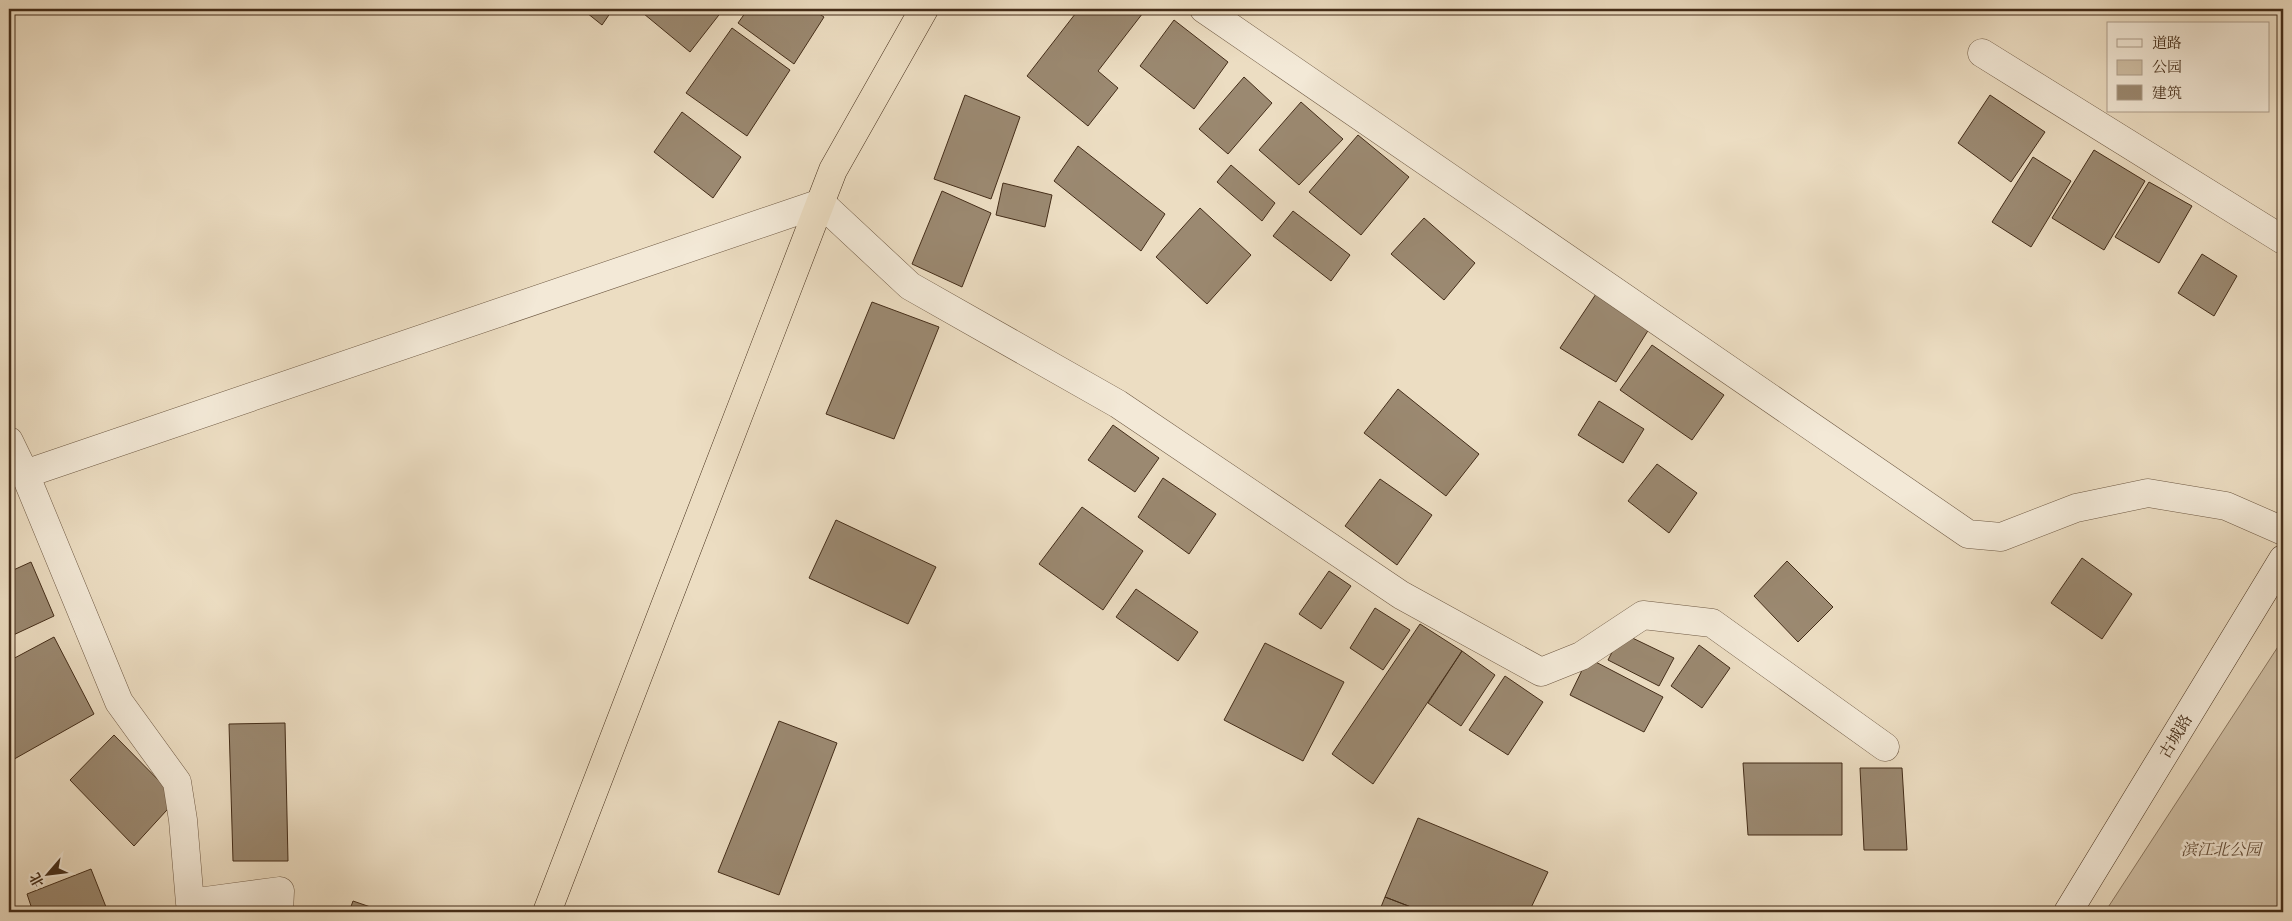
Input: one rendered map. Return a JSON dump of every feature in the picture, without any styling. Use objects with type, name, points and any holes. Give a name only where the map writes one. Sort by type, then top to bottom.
[{"type":"highway","points":[[547,912],[833,170],[924,9]]},
{"type":"street","points":[[1204,9],[1968,534],[2001,537],[2076,508],[2148,493],[2226,506],[2283,531]]},
{"type":"street","points":[[1982,54],[2283,240]]},
{"type":"street","points":[[25,474],[821,203],[910,286],[1118,404],[1401,595],[1541,672],[1582,656],[1643,615],[1712,623],[1885,747]]},
{"type":"street","points":[[9,441],[25,474],[119,702],[177,782],[183,820],[190,904],[280,892],[279,912]]},
{"type":"street","name":"古城路","points":[[2068,912],[2283,559]]},
{"type":"green space","name":"滨江北公园","points":[[2283,639],[2283,912],[2105,912]]},
{"type":"building","points":[[582,9],[613,9],[602,25]]},
{"type":"building","points":[[638,9],[720,9],[722,11],[690,52]]},
{"type":"building","points":[[748,9],[812,9],[824,17],[794,64],[738,23]]},
{"type":"building","points":[[1079,9],[1146,9],[1098,71],[1118,88],[1088,126],[1027,76]]},
{"type":"building","points":[[1174,20],[1228,62],[1194,109],[1140,66]]},
{"type":"building","points":[[732,28],[790,70],[747,136],[686,93]]},
{"type":"building","points":[[1244,77],[1272,103],[1228,154],[1199,129]]},
{"type":"building","points":[[965,95],[1020,117],[991,199],[934,179]]},
{"type":"building","points":[[1990,95],[2045,132],[2011,182],[1958,143]]},
{"type":"building","points":[[1301,102],[1343,139],[1299,185],[1259,150]]},
{"type":"building","points":[[682,112],[741,157],[713,198],[654,152]]},
{"type":"building","points":[[1358,135],[1409,177],[1361,235],[1309,192]]},
{"type":"building","points":[[1078,146],[1165,214],[1141,251],[1054,181]]},
{"type":"building","points":[[2094,150],[2145,181],[2104,250],[2052,218]]},
{"type":"building","points":[[2033,157],[2071,181],[2031,247],[1992,222]]},
{"type":"building","points":[[1231,165],[1275,203],[1262,221],[1217,182]]},
{"type":"building","points":[[2149,182],[2192,206],[2159,263],[2115,237]]},
{"type":"building","points":[[1003,183],[1052,195],[1045,227],[996,215]]},
{"type":"building","points":[[942,191],[991,213],[962,287],[912,264]]},
{"type":"building","points":[[1200,208],[1251,255],[1207,304],[1156,257]]},
{"type":"building","points":[[1293,211],[1350,255],[1331,281],[1273,236]]},
{"type":"building","points":[[1424,218],[1475,263],[1444,300],[1391,254]]},
{"type":"building","points":[[2202,254],[2237,276],[2214,316],[2178,293]]},
{"type":"building","points":[[1596,294],[1649,329],[1616,382],[1560,348]]},
{"type":"building","points":[[872,302],[939,327],[894,439],[826,414]]},
{"type":"building","points":[[1652,345],[1724,395],[1692,440],[1620,390]]},
{"type":"building","points":[[1398,389],[1479,454],[1446,496],[1364,433]]},
{"type":"building","points":[[1599,401],[1644,429],[1623,463],[1578,435]]},
{"type":"building","points":[[1113,425],[1159,458],[1135,492],[1088,460]]},
{"type":"building","points":[[1657,464],[1697,493],[1669,533],[1628,501]]},
{"type":"building","points":[[1163,478],[1216,514],[1189,554],[1138,517]]},
{"type":"building","points":[[1380,479],[1432,515],[1397,565],[1345,526]]},
{"type":"building","points":[[1082,507],[1143,551],[1103,610],[1039,564]]},
{"type":"building","points":[[836,520],[936,567],[908,624],[809,578]]},
{"type":"building","points":[[2082,558],[2132,594],[2102,639],[2051,603]]},
{"type":"building","points":[[1787,561],[1833,607],[1798,642],[1754,596]]},
{"type":"building","points":[[31,562],[54,616],[9,637],[9,572]]},
{"type":"building","points":[[1329,571],[1351,586],[1321,629],[1299,614]]},
{"type":"building","points":[[1136,589],[1198,632],[1178,661],[1116,617]]},
{"type":"building","points":[[1375,608],[1410,630],[1383,670],[1350,648]]},
{"type":"building","points":[[1420,624],[1462,651],[1373,784],[1332,754]]},
{"type":"building","points":[[1622,633],[1674,658],[1659,686],[1608,660]]},
{"type":"building","points":[[54,637],[94,714],[9,762],[9,661]]},
{"type":"building","points":[[1265,643],[1344,682],[1303,761],[1224,720]]},
{"type":"building","points":[[1699,645],[1730,668],[1702,708],[1671,686]]},
{"type":"building","points":[[1462,651],[1495,675],[1461,726],[1428,703]]},
{"type":"building","points":[[1588,658],[1663,697],[1644,732],[1570,695]]},
{"type":"building","points":[[1505,676],[1543,702],[1508,755],[1469,730]]},
{"type":"building","points":[[779,721],[837,743],[779,895],[718,872]]},
{"type":"building","points":[[285,723],[288,861],[233,861],[229,724]]},
{"type":"building","points":[[114,735],[177,799],[134,846],[70,780]]},
{"type":"building","points":[[1743,763],[1842,763],[1842,835],[1748,835]]},
{"type":"building","points":[[1860,768],[1902,768],[1907,850],[1864,850]]},
{"type":"building","points":[[1418,818],[1548,872],[1529,912],[1424,912],[1385,897]]},
{"type":"building","points":[[91,869],[108,912],[33,912],[27,894]]},
{"type":"building","points":[[1385,897],[1424,912],[1379,912]]},
{"type":"building","points":[[353,901],[385,912],[349,912]]}]
